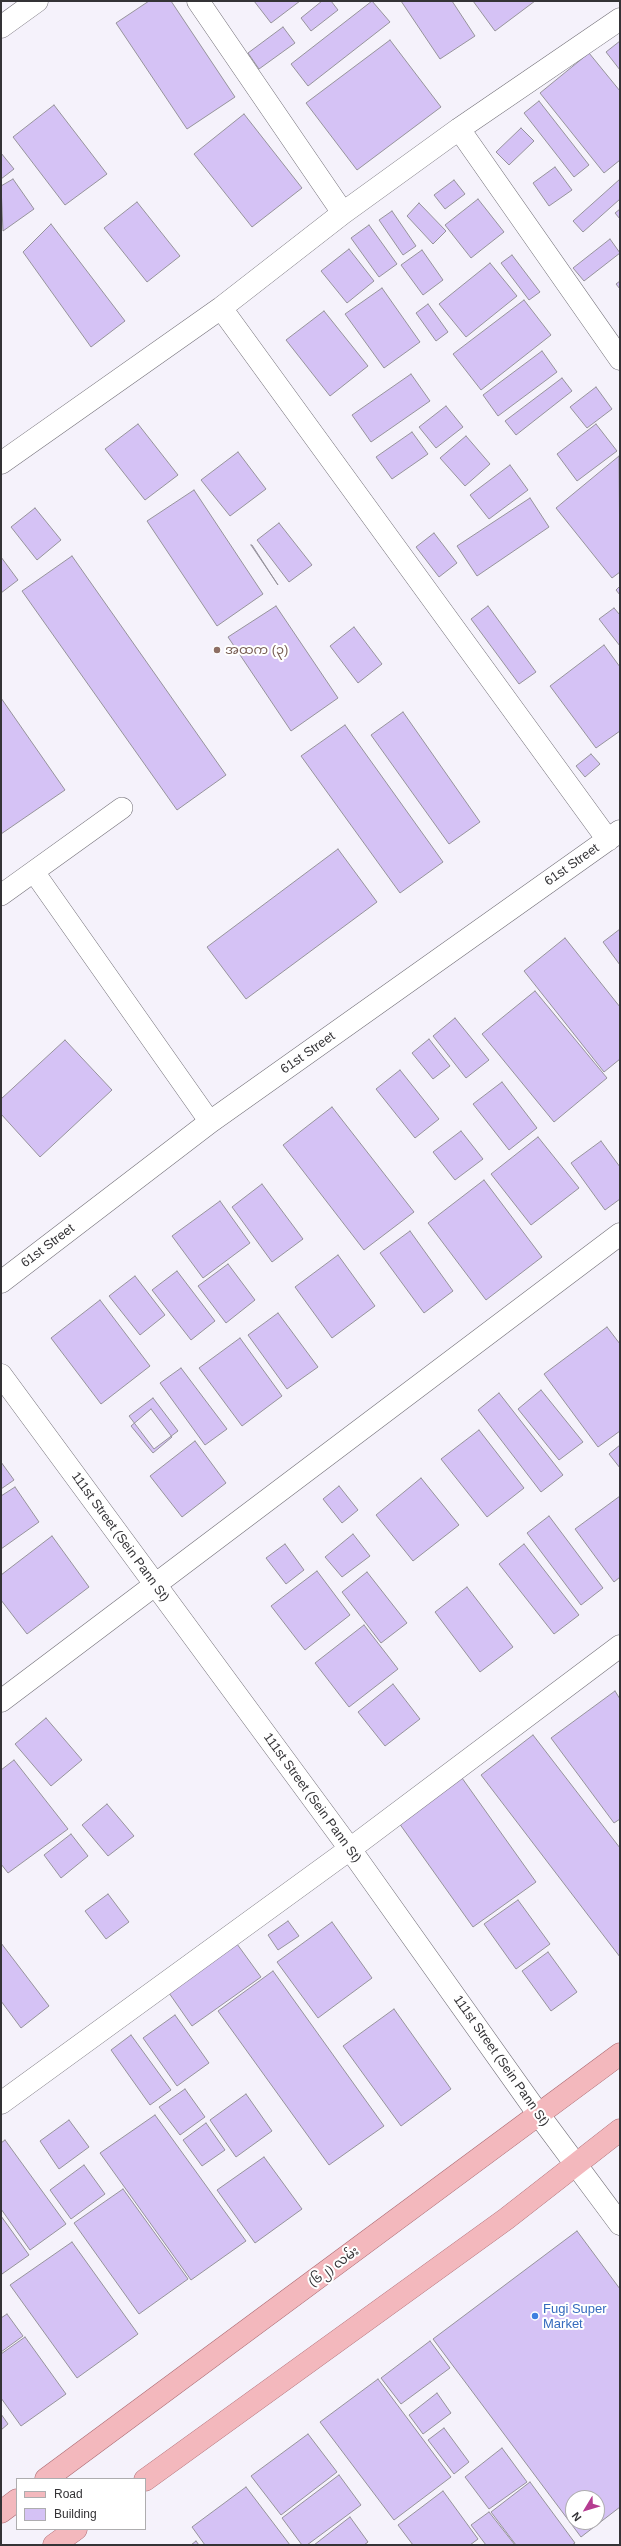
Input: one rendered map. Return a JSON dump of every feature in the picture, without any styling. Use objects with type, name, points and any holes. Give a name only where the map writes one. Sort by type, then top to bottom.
[{"type":"main road","name":"(၆၂) လမ်း","points":[[47,2478],[620,2054]]},
{"type":"main road","points":[[146,2479],[506,2219],[620,2130]]},
{"type":"main road","points":[[1,2512],[16,2501]]},
{"type":"main road","points":[[54,2545],[75,2530]]},
{"type":"street","points":[[1,27],[37,1]]},
{"type":"street","points":[[198,1],[343,213]]},
{"type":"street","points":[[1,463],[221,308],[343,213],[459,129],[620,19]]},
{"type":"street","points":[[459,129],[620,359]]},
{"type":"street","points":[[221,308],[614,836]]},
{"type":"street","name":"61st Street","points":[[1,1282],[210,1122],[614,836]]},
{"type":"street","points":[[1,1701],[620,1234]]},
{"type":"street","name":"111st Street (Sein Pann St)","points":[[1,1375],[350,1848],[539,2115],[620,2224]]},
{"type":"street","points":[[1,2103],[350,1848],[620,1646]]},
{"type":"lane","points":[[1,895],[122,808]]},
{"type":"lane","points":[[34,872],[210,1122]]},
{"type":"building","points":[[149,1],[171,1],[235,97],[187,129],[116,23]]},
{"type":"building","points":[[254,1],[300,1],[271,23]]},
{"type":"building","points":[[322,1],[331,1],[338,10],[311,31],[301,18]]},
{"type":"building","points":[[372,1],[390,22],[308,86],[291,64]]},
{"type":"building","points":[[401,1],[452,1],[475,36],[440,59]]},
{"type":"building","points":[[473,1],[535,1],[495,31]]},
{"type":"building","points":[[283,27],[295,43],[259,69],[248,53]]},
{"type":"building","points":[[390,40],[441,107],[357,170],[306,103]]},
{"type":"building","points":[[620,41],[620,70],[606,52]]},
{"type":"building","points":[[589,53],[620,91],[620,160],[604,173],[540,93]]},
{"type":"building","points":[[539,101],[589,165],[574,177],[524,113]]},
{"type":"building","points":[[54,105],[107,174],[65,205],[13,137]]},
{"type":"building","points":[[244,114],[302,188],[252,227],[194,154]]},
{"type":"building","points":[[521,128],[534,141],[509,165],[496,152]]},
{"type":"building","points":[[1,153],[14,169],[1,179]]},
{"type":"building","points":[[555,167],[572,190],[549,206],[533,183]]},
{"type":"building","points":[[13,179],[34,209],[3,231],[1,186]]},
{"type":"building","points":[[620,179],[620,199],[583,232],[573,221]]},
{"type":"building","points":[[454,180],[465,194],[445,209],[434,195]]},
{"type":"building","points":[[478,199],[504,232],[471,258],[445,225]]},
{"type":"building","points":[[137,202],[180,256],[147,282],[104,228]]},
{"type":"building","points":[[419,203],[446,231],[433,244],[407,216]]},
{"type":"building","points":[[620,209],[620,219],[615,213]]},
{"type":"building","points":[[392,211],[416,246],[403,255],[379,220]]},
{"type":"building","points":[[51,224],[125,321],[91,347],[23,252]]},
{"type":"building","points":[[369,225],[397,264],[379,277],[351,238]]},
{"type":"building","points":[[610,239],[620,253],[584,281],[573,268]]},
{"type":"building","points":[[349,249],[374,281],[347,303],[321,271]]},
{"type":"building","points":[[422,250],[443,280],[423,295],[401,265]]},
{"type":"building","points":[[512,255],[540,292],[529,300],[501,263]]},
{"type":"building","points":[[490,263],[517,296],[466,337],[439,304]]},
{"type":"building","points":[[620,281],[620,289],[616,284]]},
{"type":"building","points":[[382,288],[420,342],[384,368],[345,314]]},
{"type":"building","points":[[524,300],[551,335],[481,390],[453,354]]},
{"type":"building","points":[[428,304],[448,332],[436,341],[416,313]]},
{"type":"building","points":[[324,311],[368,366],[330,396],[286,340]]},
{"type":"building","points":[[542,351],[557,372],[498,416],[483,395]]},
{"type":"building","points":[[411,374],[430,401],[371,442],[352,415]]},
{"type":"building","points":[[562,378],[572,391],[516,435],[505,421]]},
{"type":"building","points":[[596,387],[612,409],[587,428],[570,407]]},
{"type":"building","points":[[446,406],[463,427],[436,448],[419,427]]},
{"type":"building","points":[[138,424],[178,475],[145,500],[105,449]]},
{"type":"building","points":[[596,424],[617,451],[577,481],[557,454]]},
{"type":"building","points":[[412,432],[428,454],[392,479],[376,457]]},
{"type":"building","points":[[466,436],[490,464],[465,486],[440,458]]},
{"type":"building","points":[[238,452],[266,489],[230,516],[201,480]]},
{"type":"building","points":[[619,456],[620,572],[612,578],[556,508]]},
{"type":"building","points":[[510,465],[528,490],[489,519],[470,495]]},
{"type":"building","points":[[194,490],[263,594],[217,626],[147,521]]},
{"type":"building","points":[[530,498],[549,527],[477,576],[457,546]]},
{"type":"building","points":[[35,508],[61,540],[37,560],[11,527]]},
{"type":"building","points":[[279,523],[312,565],[289,582],[257,540]]},
{"type":"building","points":[[434,533],[457,563],[439,577],[416,547]]},
{"type":"building","points":[[251,545],[252,545],[278,585]]},
{"type":"building","points":[[72,556],[226,775],[177,810],[22,591]]},
{"type":"building","points":[[1,557],[18,580],[1,593]]},
{"type":"building","points":[[620,586],[620,595],[616,590]]},
{"type":"building","points":[[276,606],[338,698],[291,731],[228,637]]},
{"type":"building","points":[[488,606],[536,672],[519,684],[471,619]]},
{"type":"building","points":[[614,608],[620,615],[620,646],[599,619]]},
{"type":"building","points":[[354,627],[382,664],[358,683],[330,646]]},
{"type":"building","points":[[604,645],[620,667],[620,731],[596,748],[550,686]]},
{"type":"building","points":[[1,698],[65,790],[1,834]]},
{"type":"building","points":[[403,712],[480,822],[449,844],[371,735]]},
{"type":"building","points":[[345,725],[443,862],[400,893],[301,756]]},
{"type":"building","points":[[591,754],[600,764],[585,777],[576,766]]},
{"type":"building","points":[[338,849],[377,902],[246,999],[207,947]]},
{"type":"building","points":[[620,929],[620,965],[603,942]]},
{"type":"building","points":[[565,938],[620,1007],[620,1059],[604,1072],[524,971]]},
{"type":"building","points":[[535,991],[607,1078],[554,1122],[482,1034]]},
{"type":"building","points":[[455,1018],[489,1060],[466,1078],[433,1036]]},
{"type":"building","points":[[429,1039],[450,1066],[433,1079],[412,1053]]},
{"type":"building","points":[[65,1040],[112,1090],[40,1157],[1,1114],[1,1099]]},
{"type":"building","points":[[400,1070],[439,1119],[415,1138],[376,1089]]},
{"type":"building","points":[[502,1082],[537,1128],[509,1150],[473,1104]]},
{"type":"building","points":[[332,1107],[414,1212],[364,1250],[283,1145]]},
{"type":"building","points":[[461,1131],[483,1159],[455,1180],[433,1152]]},
{"type":"building","points":[[538,1137],[579,1188],[531,1225],[491,1174]]},
{"type":"building","points":[[601,1141],[620,1167],[620,1199],[605,1210],[571,1163]]},
{"type":"building","points":[[484,1180],[542,1257],[486,1300],[428,1223]]},
{"type":"building","points":[[262,1184],[303,1239],[272,1262],[232,1207]]},
{"type":"building","points":[[220,1201],[250,1243],[203,1278],[172,1236]]},
{"type":"building","points":[[410,1231],[453,1291],[424,1313],[380,1253]]},
{"type":"building","points":[[338,1255],[375,1306],[332,1338],[295,1287]]},
{"type":"building","points":[[228,1264],[255,1300],[226,1323],[198,1286]]},
{"type":"building","points":[[177,1271],[215,1321],[191,1340],[152,1290]]},
{"type":"building","points":[[135,1276],[165,1315],[140,1335],[109,1296]]},
{"type":"building","points":[[100,1300],[150,1366],[101,1404],[51,1338]]},
{"type":"building","points":[[278,1313],[318,1367],[287,1389],[248,1335]]},
{"type":"building","points":[[607,1327],[620,1344],[620,1431],[598,1447],[544,1374]]},
{"type":"building","points":[[240,1338],[282,1396],[242,1426],[199,1368]]},
{"type":"building","points":[[181,1368],[227,1429],[205,1445],[160,1383]]},
{"type":"building","points":[[541,1390],[583,1442],[559,1460],[518,1409]]},
{"type":"building","points":[[499,1393],[563,1475],[541,1492],[478,1410]]},
{"type":"building","points":[[153,1398],[178,1431],[154,1449],[129,1416]]},
{"type":"building","points":[[151,1409],[172,1437],[153,1453],[131,1426]]},
{"type":"building","points":[[479,1430],[524,1488],[487,1517],[441,1459]]},
{"type":"building","points":[[195,1441],[226,1483],[182,1517],[150,1476]]},
{"type":"building","points":[[620,1445],[620,1468],[609,1454]]},
{"type":"building","points":[[1,1462],[14,1480],[1,1489]]},
{"type":"building","points":[[421,1478],[459,1525],[413,1561],[376,1515]]},
{"type":"building","points":[[339,1486],[358,1510],[342,1523],[323,1499]]},
{"type":"building","points":[[15,1487],[39,1522],[1,1549],[1,1496]]},
{"type":"building","points":[[620,1496],[620,1577],[614,1582],[575,1529]]},
{"type":"building","points":[[549,1516],[603,1588],[581,1605],[527,1533]]},
{"type":"building","points":[[353,1534],[370,1556],[342,1577],[325,1557]]},
{"type":"building","points":[[52,1536],[89,1587],[27,1634],[1,1600],[1,1575]]},
{"type":"building","points":[[285,1544],[304,1570],[286,1584],[266,1558]]},
{"type":"building","points":[[524,1544],[579,1615],[554,1634],[499,1564]]},
{"type":"building","points":[[317,1571],[350,1615],[305,1650],[271,1606]]},
{"type":"building","points":[[367,1572],[407,1623],[381,1643],[342,1592]]},
{"type":"building","points":[[467,1587],[513,1647],[480,1672],[435,1612]]},
{"type":"building","points":[[364,1625],[398,1669],[349,1707],[315,1663]]},
{"type":"building","points":[[393,1684],[420,1719],[385,1746],[358,1712]]},
{"type":"building","points":[[615,1691],[620,1699],[620,1819],[614,1823],[551,1738]]},
{"type":"building","points":[[46,1718],[82,1760],[51,1786],[15,1744]]},
{"type":"building","points":[[533,1735],[620,1848],[620,1957],[481,1775]]},
{"type":"building","points":[[14,1760],[68,1829],[8,1873],[1,1864],[1,1770]]},
{"type":"building","points":[[462,1778],[536,1882],[473,1927],[399,1823]]},
{"type":"building","points":[[107,1804],[134,1836],[108,1856],[82,1825]]},
{"type":"building","points":[[71,1834],[88,1856],[61,1878],[44,1855]]},
{"type":"building","points":[[108,1894],[129,1922],[106,1939],[85,1911]]},
{"type":"building","points":[[518,1900],[550,1944],[516,1969],[484,1924]]},
{"type":"building","points":[[288,1921],[299,1936],[278,1950],[268,1935]]},
{"type":"building","points":[[332,1922],[372,1978],[318,2018],[277,1962]]},
{"type":"building","points":[[1,1943],[49,2006],[21,2028],[1,2001]]},
{"type":"building","points":[[237,1944],[261,1977],[192,2026],[169,1993]]},
{"type":"building","points":[[548,1952],[577,1992],[551,2011],[522,1971]]},
{"type":"building","points":[[273,1971],[384,2126],[329,2165],[218,2011]]},
{"type":"building","points":[[394,2009],[451,2089],[401,2126],[343,2046]]},
{"type":"building","points":[[175,2015],[209,2063],[177,2086],[143,2038]]},
{"type":"building","points":[[131,2035],[171,2090],[150,2105],[111,2050]]},
{"type":"building","points":[[185,2089],[205,2117],[180,2135],[159,2107]]},
{"type":"building","points":[[246,2094],[272,2131],[236,2157],[210,2120]]},
{"type":"building","points":[[155,2115],[246,2241],[191,2280],[100,2153]]},
{"type":"building","points":[[69,2120],[89,2147],[59,2169],[40,2141]]},
{"type":"building","points":[[206,2123],[225,2150],[202,2166],[183,2140]]},
{"type":"building","points":[[5,2140],[66,2224],[30,2250],[1,2209],[1,2143]]},
{"type":"building","points":[[264,2157],[302,2209],[255,2243],[217,2190]]},
{"type":"building","points":[[84,2165],[105,2194],[71,2219],[50,2190]]},
{"type":"building","points":[[123,2189],[188,2279],[139,2314],[74,2223]]},
{"type":"building","points":[[1,2216],[29,2255],[2,2274],[1,2273]]},
{"type":"building","points":[[577,2231],[620,2289],[620,2507],[605,2519],[605,2490],[565,2490],[565,2516],[433,2339]]},
{"type":"building","points":[[72,2242],[138,2334],[77,2378],[10,2285]]},
{"type":"building","points":[[7,2314],[23,2336],[1,2352],[1,2318]]},
{"type":"building","points":[[25,2337],[66,2394],[21,2426],[1,2398],[1,2354]]},
{"type":"building","points":[[430,2341],[450,2368],[401,2404],[381,2378]]},
{"type":"building","points":[[378,2379],[451,2477],[394,2520],[320,2422]]},
{"type":"building","points":[[437,2393],[451,2413],[423,2434],[409,2415]]},
{"type":"building","points":[[1,2414],[8,2424],[1,2430]]},
{"type":"building","points":[[444,2428],[469,2462],[454,2474],[428,2440]]},
{"type":"building","points":[[308,2434],[337,2472],[281,2515],[251,2476]]},
{"type":"building","points":[[502,2448],[527,2482],[489,2509],[465,2477]]},
{"type":"building","points":[[339,2475],[361,2505],[307,2545],[302,2545],[282,2518]]},
{"type":"building","points":[[530,2482],[575,2543],[572,2545],[516,2545],[491,2512]]},
{"type":"building","points":[[246,2487],[290,2545],[205,2545],[192,2527]]},
{"type":"building","points":[[443,2491],[478,2539],[470,2545],[413,2545],[398,2525]]},
{"type":"building","points":[[489,2512],[515,2545],[486,2545],[471,2525]]},
{"type":"building","points":[[350,2517],[368,2542],[364,2545],[314,2545]]},
{"type":"building","points":[[576,2530],[590,2530],[581,2537]]},
{"type":"building","points":[[196,2541],[199,2545],[191,2545]]},
{"type":"place","name":"အထက (၃)","points":[[217,650]]},
{"type":"place","name":"Fugi Super Market","points":[[535,2316]]}]
